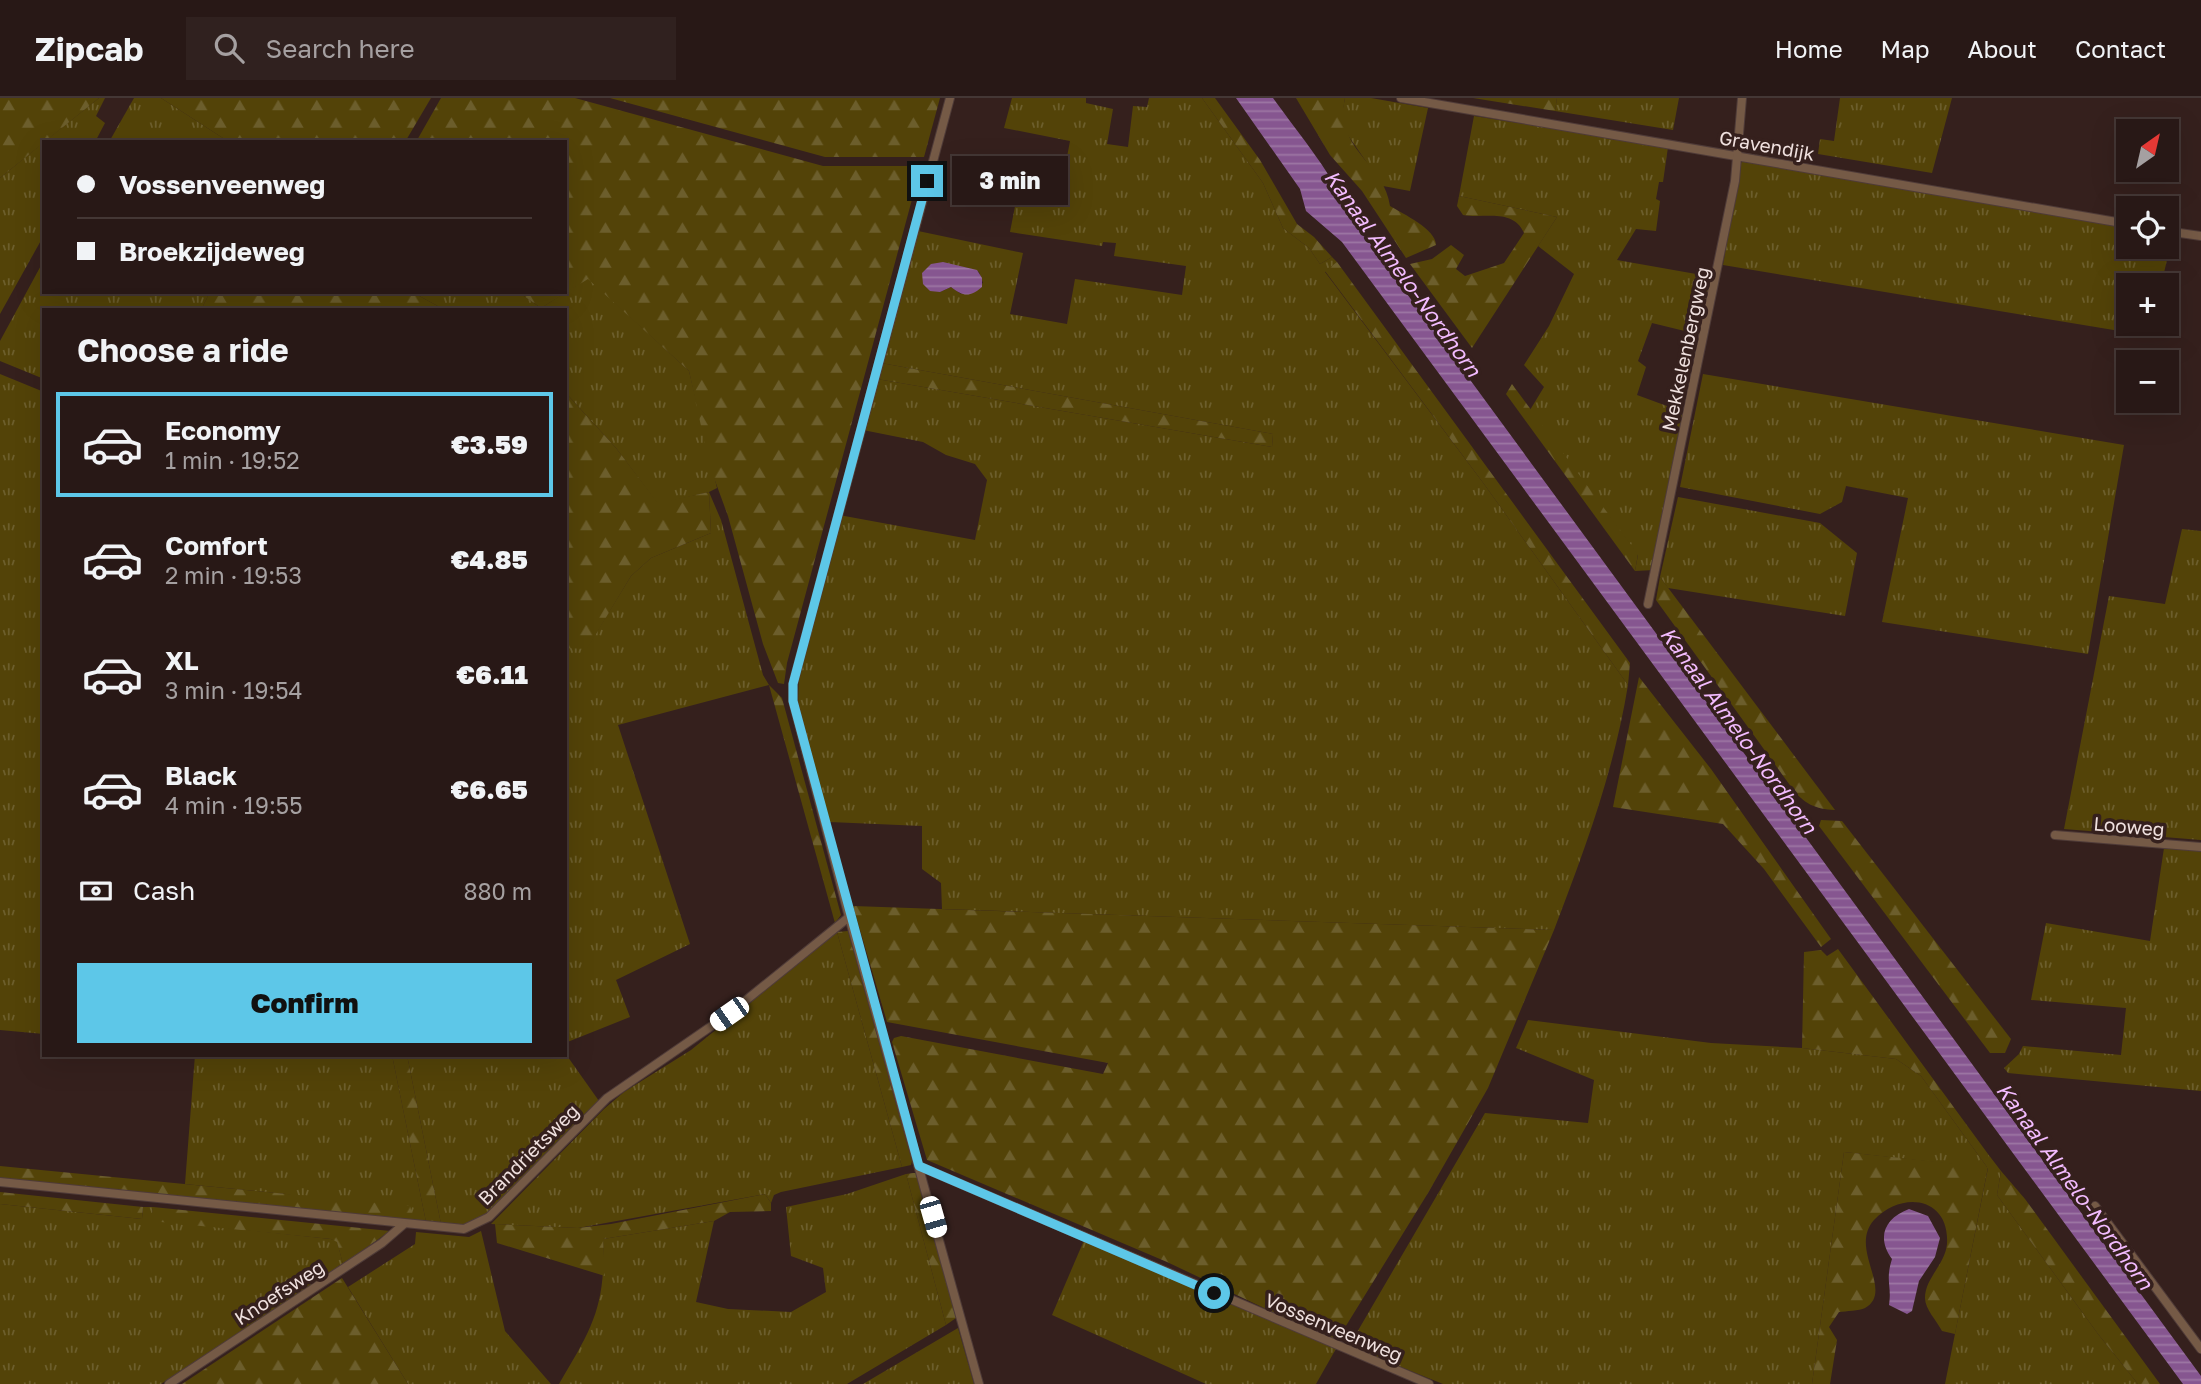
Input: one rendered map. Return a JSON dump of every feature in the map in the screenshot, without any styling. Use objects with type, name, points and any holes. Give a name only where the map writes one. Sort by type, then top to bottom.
[{"type":"street","points":[[950,98],[793,684],[793,701],[849,917],[979,1384]]},
{"type":"street","name":"Gravendijk","points":[[1401,98],[2116,222]]},
{"type":"street","name":"Mekkelenbergweg","points":[[1648,604],[1717,274],[1738,156],[1742,98]]},
{"type":"street","points":[[2179,233],[2201,236]]},
{"type":"street","name":"Looweg","points":[[2054,835],[2201,847]]},
{"type":"street","name":"Brandrietsweg","points":[[0,1182],[464,1229],[489,1217],[607,1098],[729,1014],[849,917]]},
{"type":"street","name":"Vossenveenweg","points":[[919,1166],[1429,1384]]},
{"type":"street","points":[[2095,1206],[2201,1349]]},
{"type":"street","name":"Knoefsweg","points":[[169,1384],[382,1243],[404,1223]]},
{"type":"green space","points":[[0,98],[99,98],[47,140],[42,140],[42,144],[0,178]]},
{"type":"green space","points":[[99,98],[105,98],[96,116],[105,123],[96,140],[46,140]]},
{"type":"green space","points":[[134,98],[161,98],[226,140],[110,140]]},
{"type":"green space","points":[[161,98],[431,98],[406,140],[226,140]]},
{"type":"green space","points":[[441,98],[575,98],[823,166],[921,166],[787,663],[784,684],[778,683],[763,644],[728,516],[710,467],[689,371],[588,279],[567,292],[567,140],[417,140]]},
{"type":"green space","points":[[610,98],[940,98],[924,157],[825,157]]},
{"type":"green space","points":[[1012,98],[1086,98],[1086,103],[1113,109],[1107,144],[1128,147],[1133,106],[1147,107],[1149,98],[1202,98],[1263,183],[1283,228],[1309,248],[1320,264],[1332,257],[1337,262],[1325,272],[1484,484],[1628,685],[1607,779],[1554,930],[942,909],[941,883],[922,869],[922,826],[830,822],[798,708],[799,664],[839,515],[975,540],[987,480],[975,464],[946,455],[923,442],[863,430],[877,379],[1272,447],[1273,434],[881,363],[918,231],[1023,253],[1010,314],[1067,324],[1075,279],[1182,295],[1186,266],[1114,256],[1116,243],[1103,242],[1102,246],[1010,232],[1017,196],[1039,199],[1044,170],[1064,173],[1070,141],[1004,128]],"holes":[[[931,264],[969,268],[979,272],[983,283],[961,294],[951,287],[940,292]]]},
{"type":"green space","points":[[1202,98],[1215,98],[1260,160],[1297,224],[1314,237],[1332,257],[1320,264],[1309,248],[1283,228],[1263,183]]},
{"type":"green space","points":[[1296,98],[1345,98],[1347,131],[1379,178],[1390,206],[1431,233],[1436,245],[1406,258],[1362,191],[1330,155]]},
{"type":"green space","points":[[1345,98],[1371,98],[1428,108],[1410,191],[1383,186],[1345,131],[1341,119]]},
{"type":"green space","points":[[1473,98],[1557,98],[1555,111]]},
{"type":"green space","points":[[1557,98],[1679,98],[1673,130],[1555,111]]},
{"type":"green space","points":[[1840,98],[1952,98],[1932,173],[1818,154],[1820,139],[1834,141]]},
{"type":"green space","points":[[1474,116],[1668,147],[1663,182],[1659,182],[1656,199],[1660,201],[1656,231],[1636,229],[1617,260],[1713,277],[1701,335],[1652,323],[1638,361],[1646,367],[1637,395],[1686,413],[1654,570],[1635,571],[1638,555],[1530,410],[1544,387],[1524,365],[1549,326],[1574,274],[1538,246],[1557,217],[1459,196]]},
{"type":"green space","points":[[42,144],[42,239],[0,314],[0,178]]},
{"type":"green space","points":[[1745,159],[2116,221],[2116,259],[2167,259],[2164,273],[2116,273],[2116,330],[1723,265],[1740,164]]},
{"type":"green space","points":[[1459,196],[1557,217],[1472,348],[1410,264],[1432,259],[1451,245],[1464,255],[1456,269],[1465,276],[1504,263],[1524,233],[1519,225],[1505,217],[1463,215],[1457,206]]},
{"type":"green space","points":[[1337,262],[1630,663],[1628,685],[1484,484],[1325,271]]},
{"type":"green space","points":[[42,264],[42,294],[209,294],[202,308],[42,308],[42,378],[0,361],[0,341]]},
{"type":"green space","points":[[588,278],[689,371],[717,488],[658,504],[616,448],[567,394],[567,308],[541,308],[567,294]]},
{"type":"green space","points":[[209,294],[416,294],[441,308],[202,308]]},
{"type":"green space","points":[[416,294],[521,294],[541,308],[441,308]]},
{"type":"green space","points":[[521,294],[564,294],[541,308]]},
{"type":"green space","points":[[881,363],[1273,434],[1272,447],[877,379]]},
{"type":"green space","points":[[0,374],[42,391],[42,1034],[0,1030]]},
{"type":"green space","points":[[1703,374],[2124,445],[2088,654],[1882,622],[1908,498],[1846,486],[1842,502],[1820,514],[1680,487]]},
{"type":"green space","points":[[1512,384],[1638,554],[1635,571],[1506,394]]},
{"type":"green space","points":[[567,394],[616,448],[658,503],[709,492],[711,533],[651,558],[631,576],[587,649],[567,648]]},
{"type":"green space","points":[[709,492],[721,520],[763,675],[769,685],[618,725],[690,944],[616,980],[630,1017],[567,1042],[567,648],[587,648],[631,576],[651,558],[711,533]]},
{"type":"green space","points":[[1678,497],[1820,523],[1857,553],[1845,616],[1668,588],[1660,577]]},
{"type":"green space","points":[[2182,529],[2201,531],[2201,840],[2064,829],[2109,596],[2165,604]]},
{"type":"green space","points":[[1660,577],[1835,810],[1810,805],[1792,788],[1656,600]]},
{"type":"green space","points":[[1639,677],[1711,769],[1831,939],[1821,947],[1764,869],[1723,824],[1613,807]]},
{"type":"green space","points":[[769,685],[782,698],[841,915],[835,923]]},
{"type":"green space","points":[[1821,820],[1842,821],[2011,1039],[2005,1053],[1990,1053],[1819,826]]},
{"type":"green space","points":[[2164,848],[2201,851],[2201,1091],[2008,1073],[2004,1068],[2019,1054],[2023,1046],[2121,1055],[2126,1008],[2031,1000],[2046,923],[2150,941]]},
{"type":"green space","points":[[853,906],[1554,930],[1488,1088],[1428,1193],[1336,1342],[1167,1262],[927,1160],[892,1042],[894,1038],[901,1036],[1103,1074],[1108,1063],[887,1022]]},
{"type":"green space","points":[[848,931],[911,1165],[902,1167],[837,932]]},
{"type":"green space","points":[[837,932],[902,1167],[781,1192],[774,1195],[771,1203],[765,1194],[578,1228],[491,1224],[624,1092],[691,1050]]},
{"type":"green space","points":[[1838,949],[1988,1154],[1989,1162],[1955,1334],[1942,1331],[1929,1311],[1925,1298],[1928,1284],[1943,1258],[1947,1244],[1946,1228],[1941,1216],[1922,1203],[1898,1204],[1885,1210],[1867,1231],[1866,1244],[1875,1291],[1873,1301],[1862,1309],[1839,1312],[1829,1327],[1837,1340],[1830,1384],[1812,1384],[1844,1152],[1987,1167],[1921,1076],[1896,1059],[1802,1048],[1804,952],[1821,950],[1827,956]]},
{"type":"green space","points":[[1528,1020],[1711,1043],[1802,1048],[1896,1059],[1921,1076],[1987,1167],[1988,1154],[2001,1171],[1997,1195],[2098,1334],[2138,1384],[1945,1384],[1988,1168],[1844,1152],[1812,1384],[1443,1384],[1349,1346],[1485,1113],[1588,1123],[1594,1080],[1516,1048]]},
{"type":"green space","points":[[567,1056],[599,1101],[478,1223],[466,1227],[441,1224],[407,1057]]},
{"type":"green space","points":[[195,1057],[392,1057],[426,1222],[286,1194],[185,1184]]},
{"type":"green space","points":[[392,1057],[407,1057],[441,1224],[426,1222]]},
{"type":"green space","points":[[0,1166],[410,1206],[414,1221],[0,1178]]},
{"type":"green space","points":[[2001,1171],[2025,1199],[2160,1384],[2138,1384],[2098,1334],[1997,1195]]},
{"type":"green space","points":[[918,1173],[956,1318],[946,1325],[906,1174]]},
{"type":"green space","points":[[906,1174],[946,1325],[847,1384],[559,1384],[588,1331],[599,1300],[603,1239],[714,1221],[696,1302],[728,1309],[791,1312],[826,1292],[823,1268],[791,1256],[786,1207],[847,1194]]},
{"type":"green space","points":[[0,1192],[143,1207],[142,1219],[0,1204]]},
{"type":"green space","points":[[765,1194],[771,1203],[771,1211],[730,1212],[714,1221],[603,1239],[605,1276],[497,1243],[495,1224],[578,1228]]},
{"type":"green space","points":[[0,1204],[142,1219],[143,1207],[153,1207],[152,1220],[331,1239],[337,1241],[343,1264],[161,1384],[0,1384]]},
{"type":"green space","points":[[153,1207],[390,1231],[343,1264],[337,1242],[331,1239],[151,1221]]},
{"type":"green space","points":[[481,1231],[505,1331],[551,1384],[408,1384],[348,1287],[415,1244],[416,1232],[469,1237]]},
{"type":"green space","points":[[1085,1238],[1337,1347],[1316,1384],[1206,1384],[1052,1315]]},
{"type":"green space","points":[[342,1278],[408,1384],[182,1384]]},
{"type":"green space","points":[[958,1328],[974,1384],[863,1384]]},
{"type":"shaded area","points":[[1236,98],[1273,98],[1326,172],[1352,219],[2201,1376],[2201,1384],[2183,1384],[1342,242],[1306,211],[1300,189]]},
{"type":"shaded area","points":[[943,262],[977,270],[982,278],[982,287],[966,294],[951,287],[940,292],[930,291],[923,284],[922,273],[931,264]]},
{"type":"shaded area","points":[[1909,1209],[1928,1216],[1940,1238],[1935,1257],[1919,1281],[1912,1311],[1907,1314],[1889,1305],[1892,1259],[1884,1236],[1889,1223]]},
{"type":"route","points":[[927,181],[793,684],[793,701],[849,917],[919,1166],[1214,1293]]},
{"type":"water label","name":"Kanaal Almelo-Nordhorn","points":[[1403,273]]},
{"type":"water label","name":"Kanaal Almelo-Nordhorn","points":[[1739,730]]},
{"type":"water label","name":"Kanaal Almelo-Nordhorn","points":[[2075,1186]]}]
